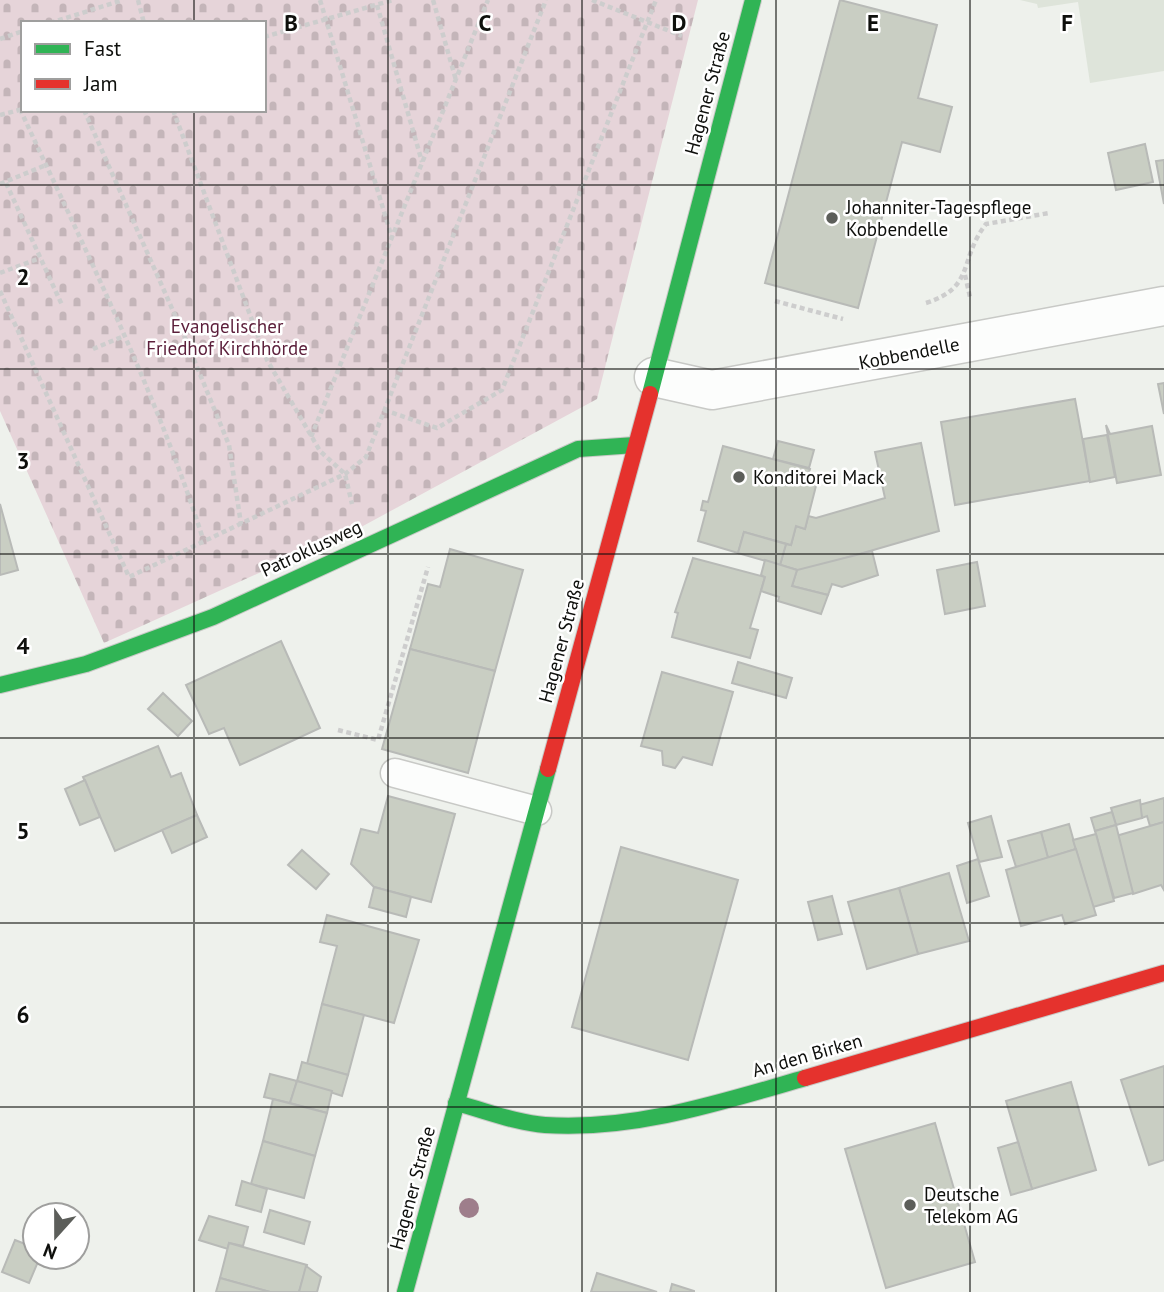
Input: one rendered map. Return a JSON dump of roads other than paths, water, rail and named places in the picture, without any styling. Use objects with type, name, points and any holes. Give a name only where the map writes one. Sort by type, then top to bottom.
[{"type":"street","name":"Hagener Straße","points":[[405,1292],[654,377],[753,0]]},
{"type":"street","name":"Kobbendelle","points":[[654,377],[712,390],[1164,306]]},
{"type":"street","name":"Patroklusweg","points":[[0,685],[86,664],[214,617],[578,449],[635,445]]},
{"type":"street","name":"An den Birken","points":[[456,1103],[544,1125],[631,1121],[727,1101],[1164,973]]},
{"type":"lane","points":[[395,773],[537,811]]},
{"type":"place","name":"Johanniter-Tagespflege Kobbendelle","points":[[832,218]]},
{"type":"place","name":"Konditorei Mack","points":[[739,477]]},
{"type":"place","name":"Deutsche Telekom AG","points":[[910,1205]]},
{"type":"park label","name":"Evangelischer Friedhof Kirchhörde","points":[[227,337]]}]
